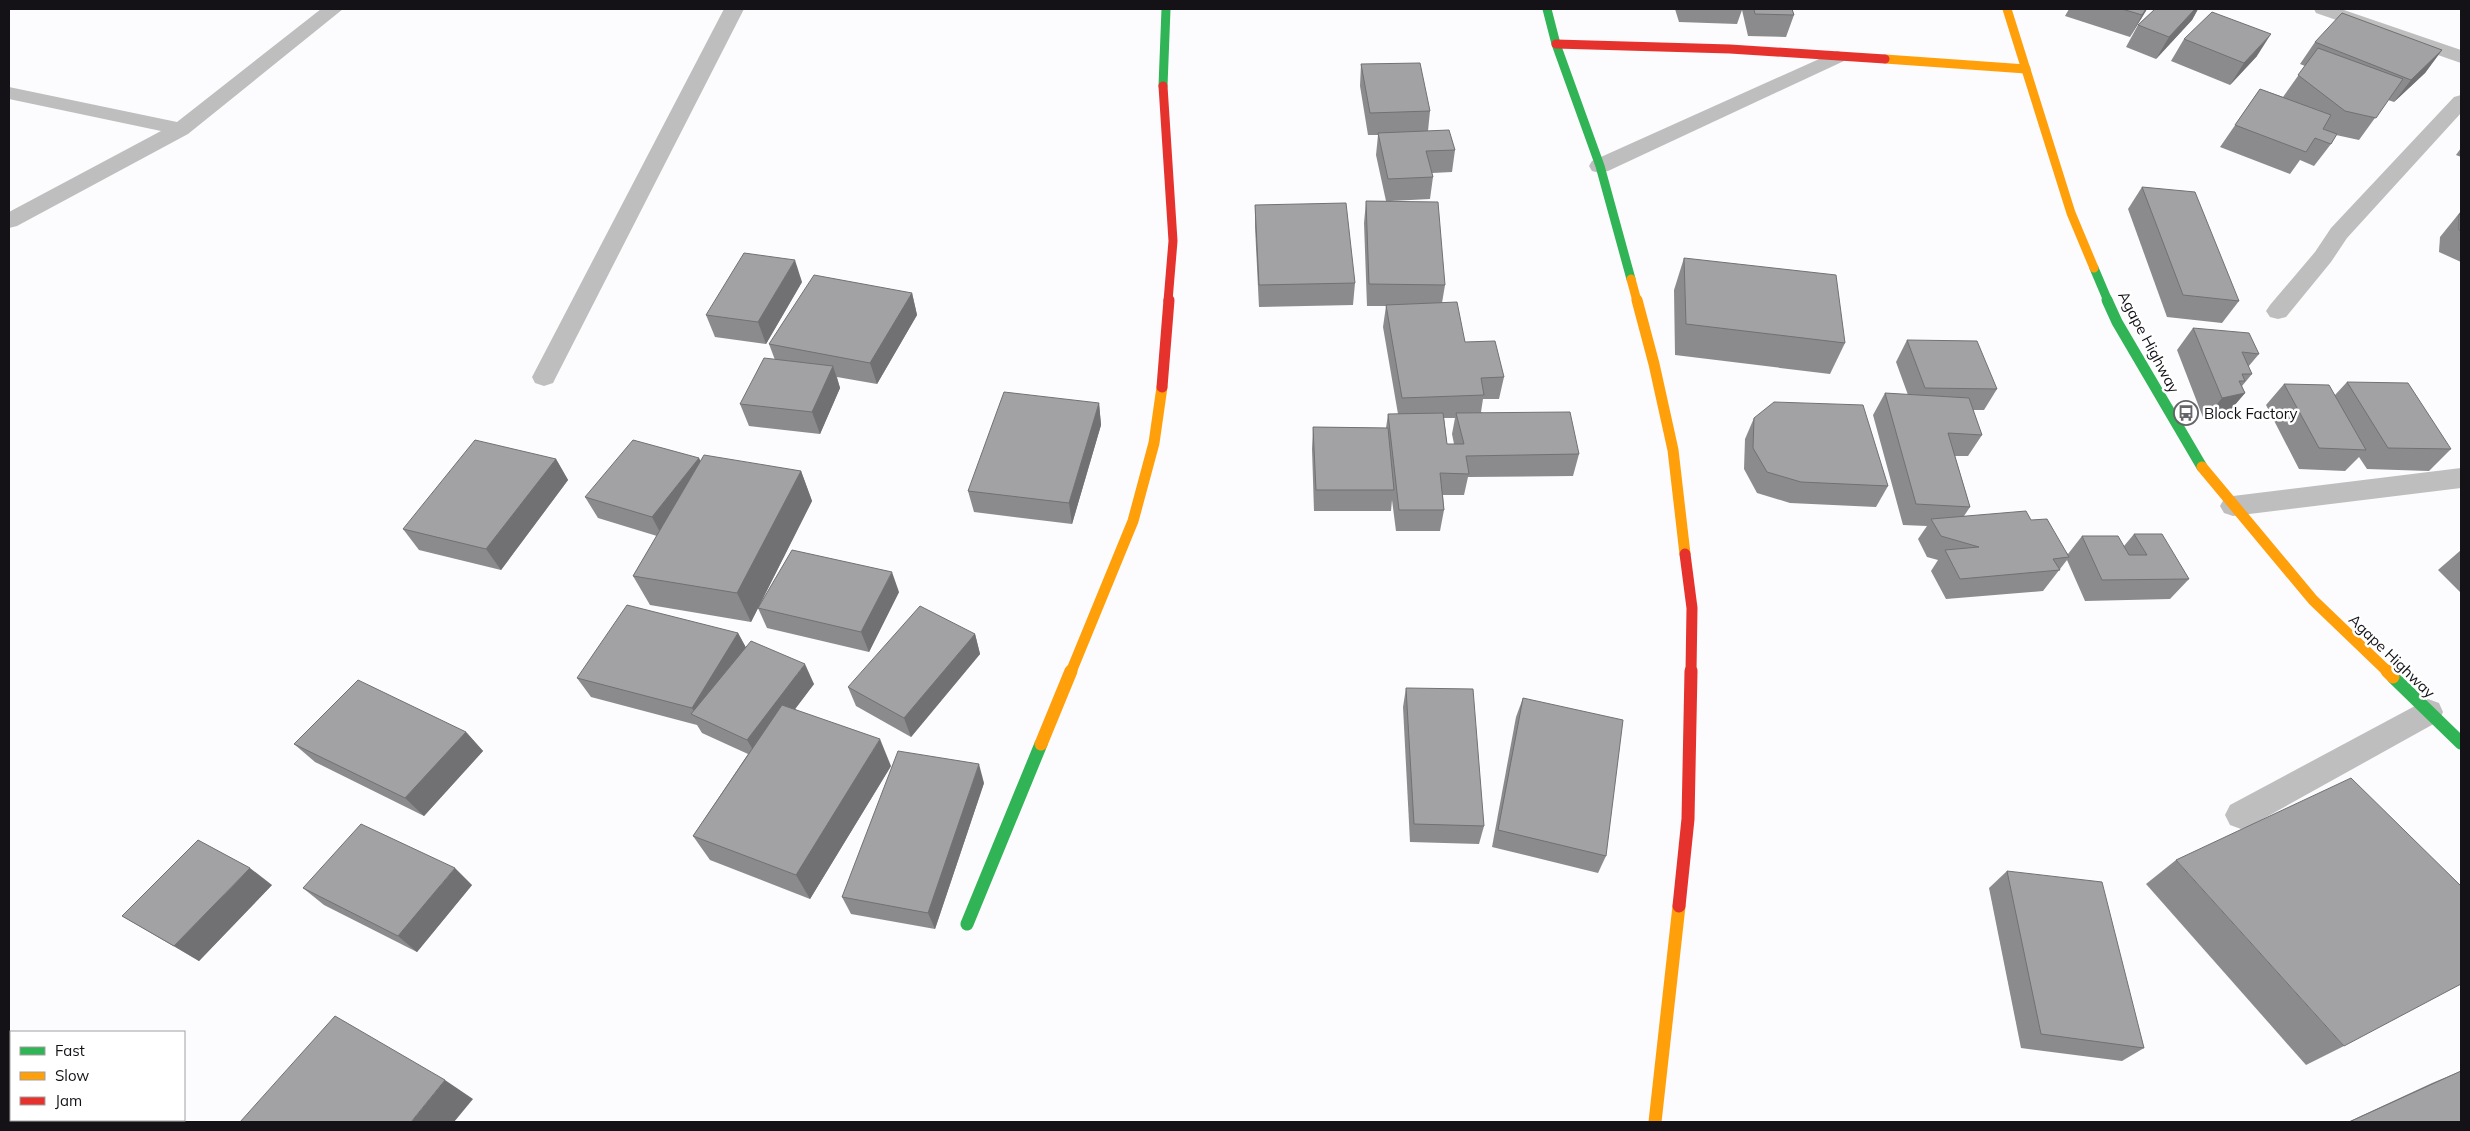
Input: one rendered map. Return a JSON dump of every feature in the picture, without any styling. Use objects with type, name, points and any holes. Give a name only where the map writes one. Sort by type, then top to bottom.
[{"type":"street","points":[[9,221],[181,129],[333,9]]},
{"type":"street","points":[[544,377],[734,9]]},
{"type":"street","points":[[967,924],[1133,521],[1154,442],[1164,374],[1173,241],[1163,83],[1166,9]]},
{"type":"street","points":[[1547,9],[1556,44],[1600,166],[1654,364],[1671,440],[1692,608],[1688,819],[1655,1122]]},
{"type":"street","name":"Agape Highway","points":[[2007,9],[2071,213],[2117,322],[2199,463],[2313,600],[2461,743]]},
{"type":"street","points":[[2323,9],[2461,57]]},
{"type":"street","points":[[1556,44],[1730,49],[2026,69]]},
{"type":"street","points":[[1600,166],[1837,57]]},
{"type":"street","points":[[9,93],[181,129]]},
{"type":"street","points":[[2278,311],[2323,256],[2339,233],[2461,101]]},
{"type":"street","points":[[2233,506],[2461,478]]},
{"type":"street","points":[[2241,815],[2335,778],[2428,712]]},
{"type":"building","points":[[1754,9],[1792,9],[1794,15],[1755,14]]},
{"type":"building","points":[[2122,9],[2146,9],[2142,15]]},
{"type":"building","points":[[2155,9],[2195,9],[2169,37],[2138,25]]},
{"type":"building","points":[[2212,12],[2271,34],[2244,63],[2184,39]]},
{"type":"building","points":[[2342,13],[2442,50],[2411,80],[2315,42]]},
{"type":"building","points":[[2318,48],[2403,79],[2376,118],[2345,111],[2298,75]]},
{"type":"building","points":[[1420,63],[1430,111],[1370,113],[1361,64]]},
{"type":"building","points":[[2260,89],[2331,115],[2323,129],[2337,134],[2331,144],[2315,138],[2306,152],[2235,125]]},
{"type":"building","points":[[1449,130],[1455,150],[1426,151],[1433,177],[1388,179],[1378,133]]},
{"type":"building","points":[[2142,187],[2195,192],[2239,301],[2183,295]]},
{"type":"building","points":[[1366,201],[1438,202],[1445,285],[1369,284]]},
{"type":"building","points":[[1346,203],[1355,283],[1259,285],[1255,205]]},
{"type":"building","points":[[2461,212],[2461,231],[2459,230],[2459,215]]},
{"type":"building","points":[[744,253],[795,260],[758,322],[706,315]]},
{"type":"building","points":[[1684,258],[1836,275],[1845,343],[1686,324]]},
{"type":"building","points":[[814,275],[912,293],[870,363],[769,344]]},
{"type":"building","points":[[1457,302],[1465,342],[1495,341],[1504,377],[1481,378],[1484,395],[1402,398],[1386,305]]},
{"type":"building","points":[[2193,328],[2249,333],[2259,354],[2242,352],[2252,374],[2242,374],[2245,381],[2239,381],[2245,393],[2222,398]]},
{"type":"building","points":[[1907,340],[1977,341],[1997,389],[1925,388]]},
{"type":"building","points":[[764,358],[833,366],[812,412],[740,404]]},
{"type":"building","points":[[2347,382],[2408,383],[2451,449],[2388,448]]},
{"type":"building","points":[[2284,384],[2329,385],[2366,450],[2319,448]]},
{"type":"building","points":[[1004,392],[1099,403],[1069,503],[968,491]]},
{"type":"building","points":[[1885,393],[1969,398],[1982,435],[1948,433],[1970,507],[1916,504]]},
{"type":"building","points":[[1774,402],[1863,405],[1888,486],[1801,482],[1767,472],[1753,448],[1754,418]]},
{"type":"building","points":[[1570,412],[1579,454],[1466,456],[1469,474],[1440,473],[1444,510],[1399,510],[1388,414],[1443,413],[1447,444],[1464,444],[1456,413]]},
{"type":"building","points":[[1313,427],[1388,428],[1394,490],[1316,490]]},
{"type":"building","points":[[475,440],[556,459],[486,549],[403,529]]},
{"type":"building","points":[[633,440],[699,458],[652,517],[585,497]]},
{"type":"building","points":[[704,455],[801,471],[737,593],[633,576]]},
{"type":"building","points":[[2026,511],[2031,520],[2047,519],[2069,557],[2053,559],[2060,570],[1960,579],[1945,550],[1979,547],[1941,536],[1931,519]]},
{"type":"building","points":[[2134,534],[2162,534],[2189,579],[2102,580],[2082,536],[2118,536],[2129,555],[2147,555]]},
{"type":"building","points":[[792,550],[892,572],[861,632],[758,608]]},
{"type":"building","points":[[627,605],[738,633],[692,708],[577,678]]},
{"type":"building","points":[[920,606],[975,634],[904,718],[848,687]]},
{"type":"building","points":[[751,641],[805,664],[747,740],[691,714]]},
{"type":"building","points":[[358,680],[466,732],[405,798],[294,744]]},
{"type":"building","points":[[1406,688],[1473,689],[1484,826],[1414,824]]},
{"type":"building","points":[[1523,698],[1623,720],[1606,856],[1498,830]]},
{"type":"building","points":[[782,705],[880,739],[796,875],[693,836]]},
{"type":"building","points":[[898,751],[979,764],[928,913],[842,897]]},
{"type":"building","points":[[2351,778],[2461,886],[2461,984],[2344,1046],[2176,860]]},
{"type":"building","points":[[361,824],[455,868],[398,936],[303,888]]},
{"type":"building","points":[[198,840],[250,868],[174,946],[122,916]]},
{"type":"building","points":[[2007,871],[2102,882],[2144,1048],[2041,1034]]},
{"type":"building","points":[[335,1016],[445,1080],[411,1122],[240,1122]]},
{"type":"building","points":[[2461,1071],[2461,1122],[2349,1122]]},
{"type":"traffic: fast","points":[[1163,86],[1166,9]]},
{"type":"traffic: fast","points":[[1547,9],[1556,44],[1600,166],[1631,279]]},
{"type":"traffic: fast","points":[[2094,268],[2117,322],[2202,467]]},
{"type":"traffic: fast","points":[[2393,677],[2461,743]]},
{"type":"traffic: fast","points":[[967,924],[1041,744]]},
{"type":"traffic: slow","points":[[2007,9],[2071,213],[2094,268]]},
{"type":"traffic: slow","points":[[1885,59],[2026,69]]},
{"type":"traffic: slow","points":[[1631,279],[1654,364],[1673,450],[1685,554]]},
{"type":"traffic: slow","points":[[1041,744],[1133,521],[1154,443],[1162,387]]},
{"type":"traffic: slow","points":[[2202,467],[2313,600],[2393,677]]},
{"type":"traffic: slow","points":[[1655,1122],[1679,906]]},
{"type":"traffic: jam","points":[[1556,44],[1730,49],[1885,59]]},
{"type":"traffic: jam","points":[[1162,387],[1173,241],[1163,86]]},
{"type":"traffic: jam","points":[[1679,906],[1688,819],[1692,608],[1685,554]]},
{"type":"place","name":"Block Factory","points":[[2186,413]]}]
